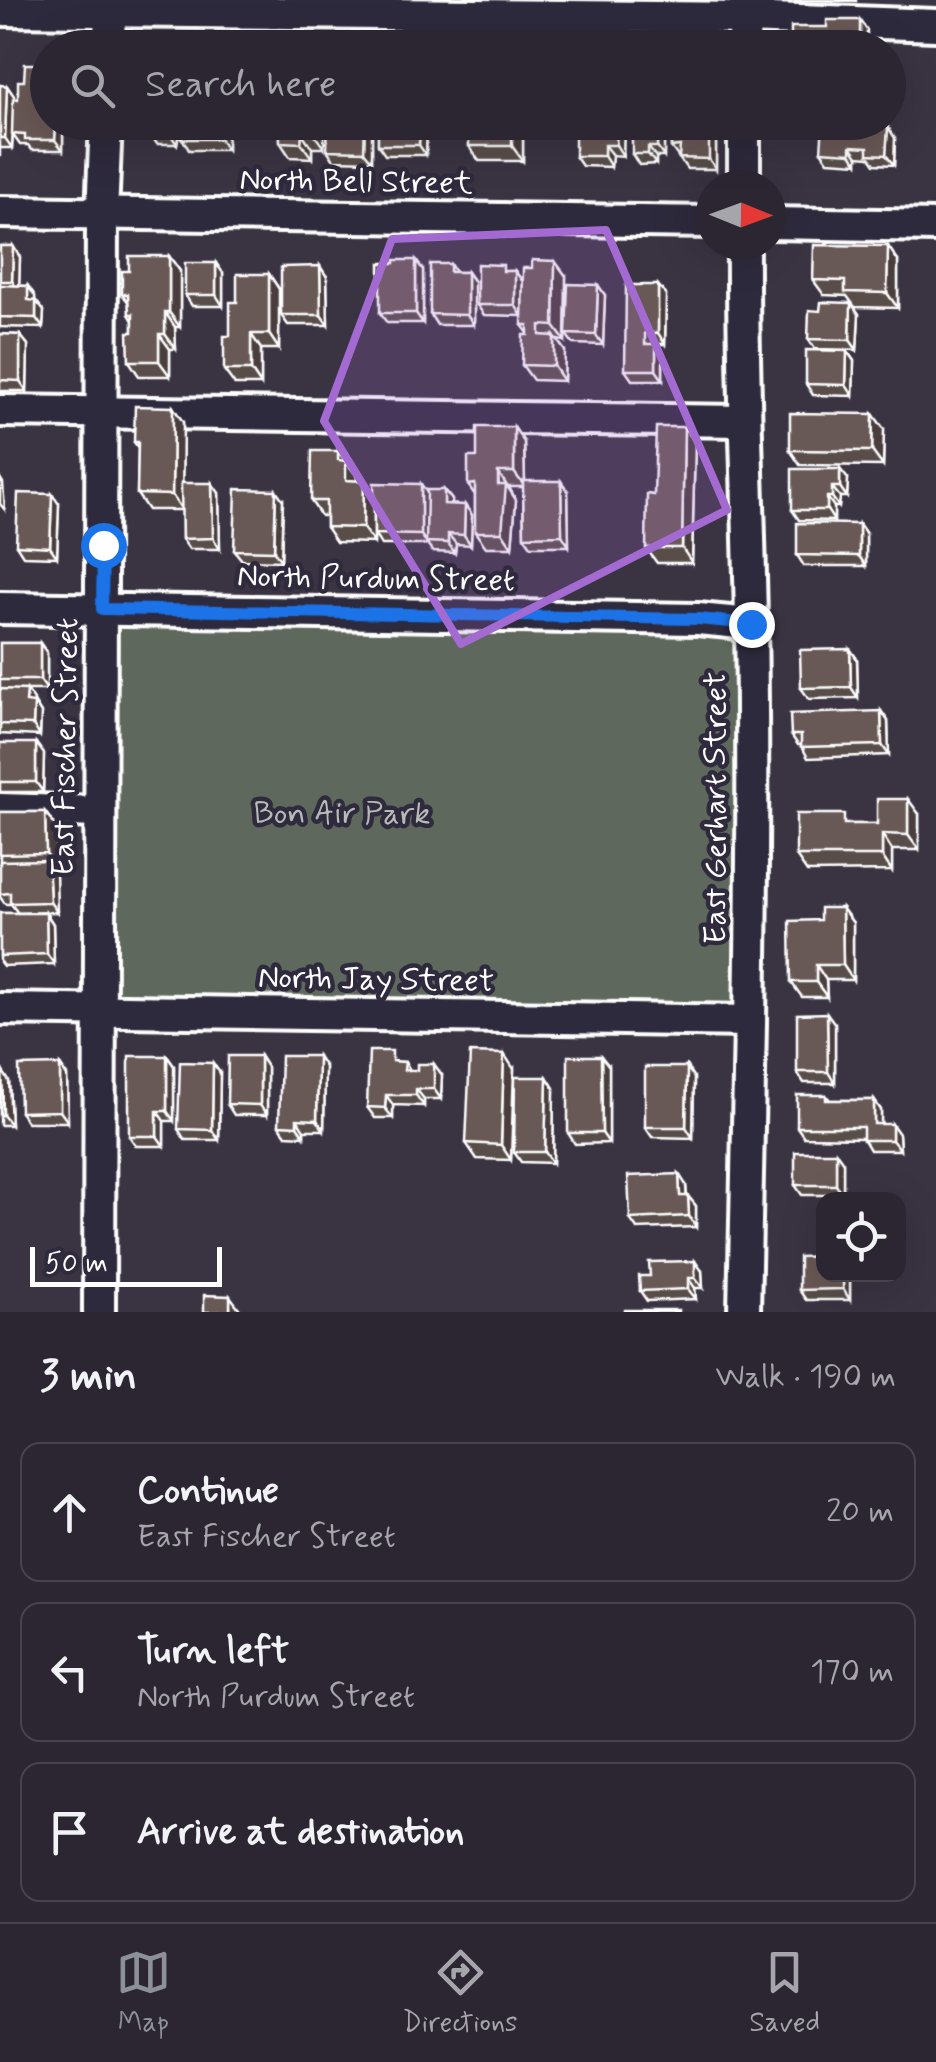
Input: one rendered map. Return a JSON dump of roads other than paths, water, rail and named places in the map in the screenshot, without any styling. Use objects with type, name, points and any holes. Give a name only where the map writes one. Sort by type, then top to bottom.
[{"type":"street","points":[[0,10],[110,6],[936,25]]},
{"type":"street","name":"East Fischer Street","points":[[100,1312],[98,1010],[105,140]]},
{"type":"street","points":[[744,140],[744,170]]},
{"type":"street","name":"North Bell Street","points":[[0,212],[696,222]]},
{"type":"street","points":[[786,223],[936,226]]},
{"type":"street","name":"East Gerhart Street","points":[[743,260],[751,624],[750,1021],[744,1312]]},
{"type":"street","points":[[0,411],[744,421]]},
{"type":"street","name":"North Purdum Street","points":[[0,608],[698,619],[751,624]]},
{"type":"street","points":[[0,809],[100,812]]},
{"type":"street","name":"North Jay Street","points":[[0,1009],[750,1021]]},
{"type":"park label","name":"Bon Air Park","points":[[342,814]]}]
